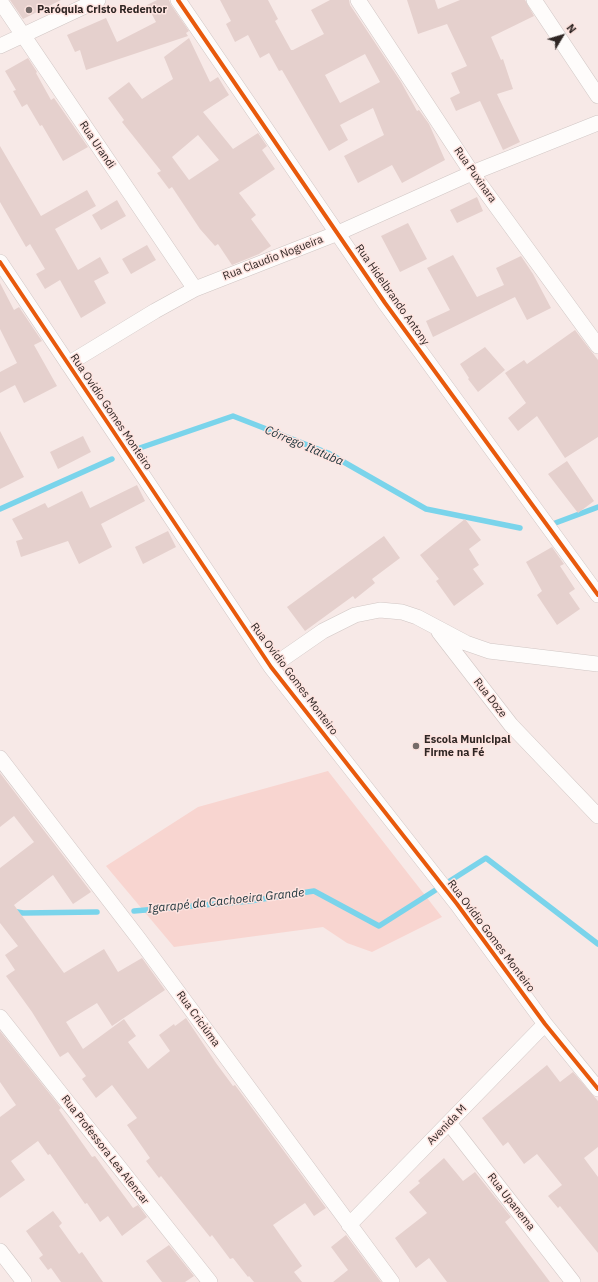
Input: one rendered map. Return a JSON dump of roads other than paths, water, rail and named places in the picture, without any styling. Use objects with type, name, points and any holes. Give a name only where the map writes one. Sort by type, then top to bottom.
[{"type":"street","points":[[0,46],[98,0]]},
{"type":"street","name":"Rua Hidelbrando Antony","points":[[178,0],[385,303],[598,595]]},
{"type":"street","name":"Rua Puxinara","points":[[358,0],[472,173],[598,346]]},
{"type":"street","points":[[534,0],[598,96]]},
{"type":"street","name":"Rua Urandi","points":[[0,1],[194,289]]},
{"type":"street","name":"Rua Claudio Nogueira","points":[[68,364],[154,311],[194,289],[338,233],[472,173],[598,123]]},
{"type":"street","name":"Rua Ovídio Gomes Monteiro","points":[[0,262],[271,667],[457,904],[545,1024],[598,1090]]},
{"type":"street","points":[[271,667],[323,631],[355,615],[380,610],[402,612],[417,617],[466,643],[489,650],[598,664]]},
{"type":"street","name":"Rua Doze","points":[[436,628],[511,725],[598,816]]},
{"type":"street","name":"Rua Criciúma","points":[[0,758],[139,939],[392,1282]]},
{"type":"street","name":"Rua Professora Lea Alencar","points":[[0,1017],[210,1282]]},
{"type":"street","name":"Avenida M","points":[[349,1225],[545,1024]]},
{"type":"street","name":"Rua Upanema","points":[[449,1123],[573,1282]]},
{"type":"street","points":[[0,1251],[24,1282]]},
{"type":"waterway","name":"Córrego Itatuba","points":[[131,451],[233,416],[328,453],[426,509],[520,528]]},
{"type":"waterway","name":"Córrego Itatuba","points":[[0,509],[112,459]]},
{"type":"waterway","name":"Córrego Itatuba","points":[[550,525],[598,507]]},
{"type":"waterway","name":"Igarapé da Cachoeira Grande","points":[[134,911],[250,901],[314,891],[379,926],[486,858],[598,944]]},
{"type":"waterway","name":"Igarapé da Cachoeira Grande","points":[[0,909],[23,913],[97,912]]},
{"type":"place","name":"Paróquia Cristo Redentor","points":[[29,10]]},
{"type":"place","name":"Escola Municipal Firme na Fé","points":[[416,746]]}]
